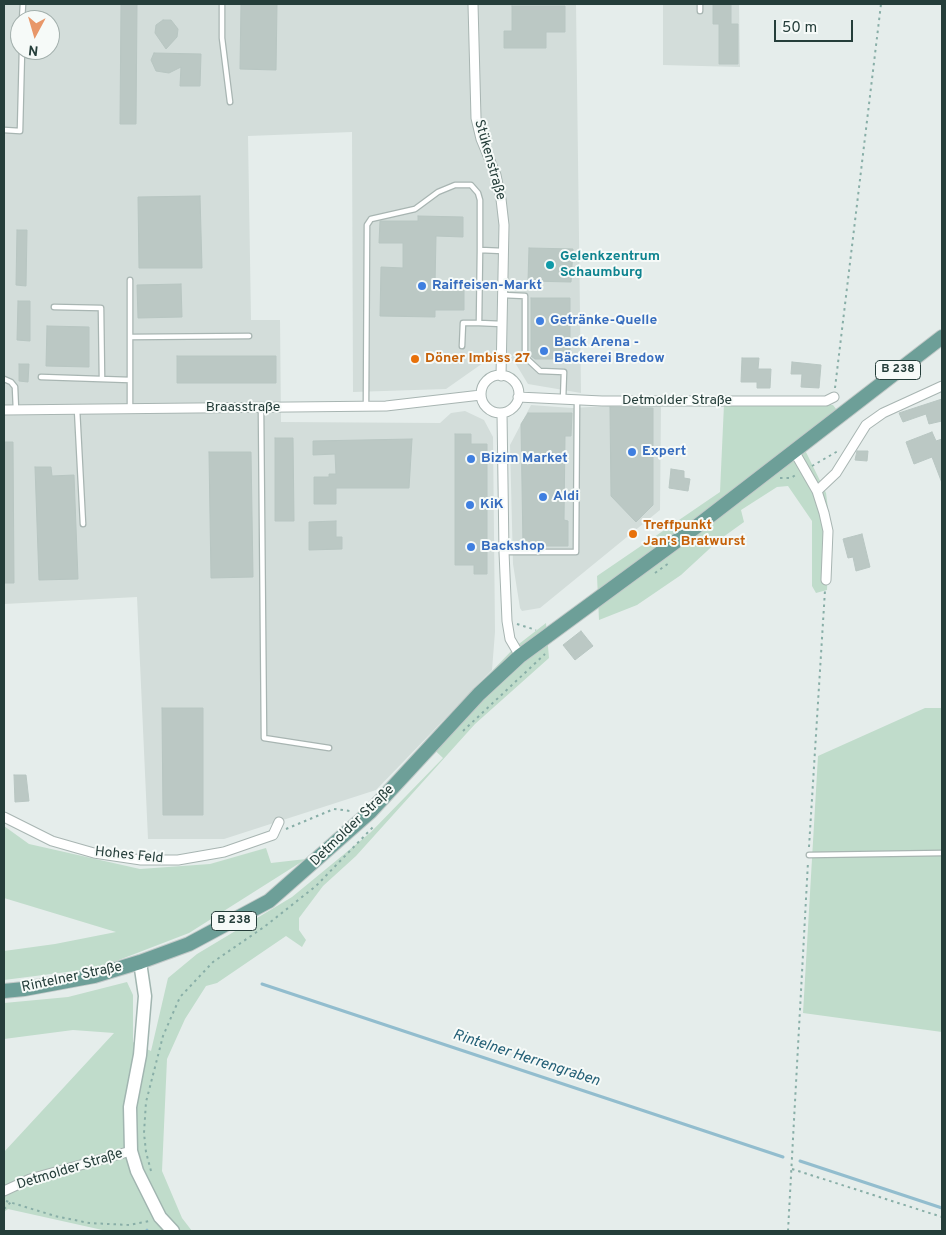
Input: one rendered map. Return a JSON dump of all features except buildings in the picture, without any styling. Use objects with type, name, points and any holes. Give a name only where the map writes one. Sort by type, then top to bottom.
[{"type":"main road","name":"Detmolder Straße","points":[[131,1150],[130,1107],[140,1055],[145,996],[140,962],[189,944],[269,901],[370,812],[479,694],[520,656],[794,451],[844,410],[942,337]]},
{"type":"main road","name":"Rintelner Straße","points":[[4,991],[94,976],[140,962]]},
{"type":"main road","points":[[131,1150],[137,1171],[160,1217],[173,1231]]},
{"type":"street","name":"Stükenstraße","points":[[473,4],[476,118],[501,199],[503,251],[502,376]]},
{"type":"street","points":[[495,376],[502,376],[507,377],[516,385],[518,397],[513,408],[502,413],[490,410],[482,401],[481,395],[485,383],[495,376]]},
{"type":"street","points":[[817,491],[836,473],[852,444],[866,425],[883,413],[942,386]]},
{"type":"street","name":"Braasstraße","points":[[4,410],[366,406],[419,404],[481,395]]},
{"type":"street","name":"Detmolder Straße","points":[[518,397],[563,401],[826,401],[834,398]]},
{"type":"street","points":[[502,413],[504,552],[508,621],[510,640],[520,656]]},
{"type":"street","points":[[794,451],[817,491],[828,531],[826,580]]},
{"type":"street","name":"Hohes Feld","points":[[4,817],[52,841],[94,853],[140,860],[178,860],[224,852],[273,835]]},
{"type":"street","points":[[273,835],[279,822]]},
{"type":"street","name":"Detmolder Straße","points":[[4,1191],[30,1179],[131,1150]]},
{"type":"lane","points":[[222,4],[222,38],[230,102]]},
{"type":"lane","points":[[700,4],[700,11]]},
{"type":"lane","points":[[4,130],[20,131],[22,60]]},
{"type":"lane","points":[[366,406],[367,225],[371,219],[415,209],[438,192],[455,185],[470,185],[478,193],[480,200],[479,323]]},
{"type":"lane","points":[[480,250],[503,251]]},
{"type":"lane","points":[[130,280],[130,409]]},
{"type":"lane","points":[[503,295],[526,296],[525,357],[540,371],[564,372],[563,401]]},
{"type":"lane","points":[[54,307],[101,308],[102,379]]},
{"type":"lane","points":[[462,346],[463,323],[503,324]]},
{"type":"lane","points":[[130,337],[248,336]]},
{"type":"lane","points":[[41,377],[130,380]]},
{"type":"lane","points":[[4,379],[11,382],[15,387],[16,410]]},
{"type":"lane","points":[[504,552],[576,552],[578,401]]},
{"type":"lane","points":[[261,408],[264,738],[329,748]]},
{"type":"lane","points":[[77,409],[83,524]]},
{"type":"lane","points":[[809,855],[942,853]]},
{"type":"path","points":[[834,398],[881,4]]},
{"type":"path","points":[[778,478],[791,478],[852,444]]},
{"type":"path","points":[[655,573],[670,562]]},
{"type":"path","points":[[788,1231],[826,580]]},
{"type":"path","points":[[508,621],[542,632]]},
{"type":"path","points":[[462,732],[551,649]]},
{"type":"path","points":[[273,835],[334,809],[350,811]]},
{"type":"path","points":[[151,1171],[144,1133],[146,1102],[163,1036],[180,997],[213,962],[264,927],[316,886],[359,844],[375,824]]},
{"type":"path","points":[[792,1169],[942,1217]]},
{"type":"path","points":[[4,1200],[89,1223],[129,1224],[150,1221],[160,1217]]},
{"type":"path","points":[[4,1209],[11,1202]]},
{"type":"shaded area","points":[[4,4],[576,4],[581,393],[528,384],[514,361],[483,363],[446,389],[353,392],[352,132],[248,136],[251,320],[280,320],[281,422],[440,423],[451,413],[465,411],[484,420],[493,437],[495,632],[492,670],[376,790],[224,839],[148,839],[137,597],[4,604]]},
{"type":"shaded area","points":[[663,4],[739,4],[740,67],[663,65]]},
{"type":"shaded area","points":[[661,403],[660,510],[540,608],[522,611],[513,564],[510,445],[531,405],[572,408]]},
{"type":"green space","points":[[724,404],[833,405],[843,418],[804,448],[826,493],[830,524],[827,590],[816,593],[812,586],[812,521],[788,486],[777,487],[741,510],[744,522],[719,540],[681,575],[637,605],[599,620],[597,576],[720,492]]},
{"type":"green space","points":[[546,623],[549,658],[475,724],[356,856],[323,886],[299,918],[299,930],[306,940],[302,947],[286,936],[217,983],[206,986],[185,1019],[167,1059],[162,1171],[182,1218],[192,1231],[107,1231],[8,1209],[4,1212],[4,1152],[114,1033],[73,1030],[4,1039],[4,1003],[68,997],[127,982],[133,995],[133,1042],[151,1051],[168,978],[197,954],[292,897],[371,832],[443,758],[425,741],[515,647]]},
{"type":"green space","points":[[925,708],[942,708],[942,1032],[803,1013],[818,756]]},
{"type":"green space","points":[[4,826],[29,844],[140,869],[210,864],[266,848],[271,863],[306,859],[189,933],[98,968],[4,980],[4,951],[55,944],[116,932],[4,898]]},
{"type":"waterway","name":"Rintelner Herrengraben","points":[[262,984],[783,1157]]},
{"type":"waterway","name":"Rintelner Herrengraben","points":[[800,1161],[942,1208]]},
{"type":"place","name":"Gelenkzentrum Schaumburg","points":[[550,265]]},
{"type":"place","name":"Raiffeisen-Markt","points":[[422,286]]},
{"type":"place","name":"Getränke-Quelle","points":[[540,321]]},
{"type":"place","name":"Back Arena - Bäckerei Bredow","points":[[544,351]]},
{"type":"place","name":"Döner Imbiss 27","points":[[415,359]]},
{"type":"place","name":"Expert","points":[[632,452]]},
{"type":"place","name":"Bizim Market","points":[[471,459]]},
{"type":"place","name":"Aldi","points":[[543,497]]},
{"type":"place","name":"KiK","points":[[470,505]]},
{"type":"place","name":"Treffpunkt Jan's Bratwurst","points":[[633,534]]},
{"type":"place","name":"Backshop","points":[[471,547]]}]
